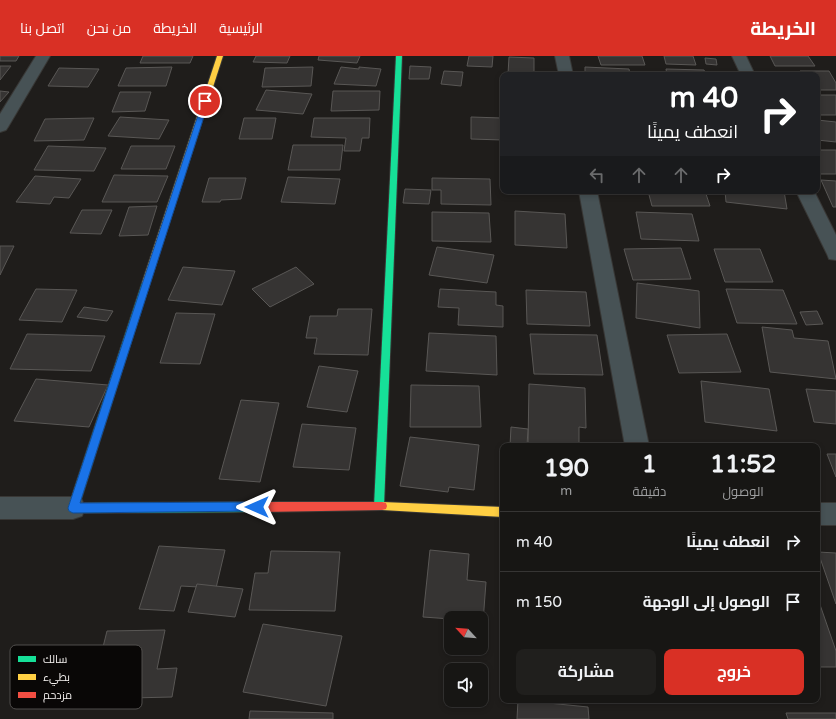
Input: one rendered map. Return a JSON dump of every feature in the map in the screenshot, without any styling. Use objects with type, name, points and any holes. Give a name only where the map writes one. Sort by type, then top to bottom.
[{"type":"street","points":[[0,127],[43,56]]},
{"type":"street","points":[[73,508],[220,56]]},
{"type":"street","points":[[379,506],[399,56]]},
{"type":"street","points":[[562,56],[565,72]]},
{"type":"street","points":[[739,56],[747,72]]},
{"type":"street","points":[[589,194],[635,443]]},
{"type":"street","points":[[806,194],[836,254]]},
{"type":"street","points":[[0,508],[379,506],[500,512]]},
{"type":"street","points":[[820,514],[836,514]]},
{"type":"building","points":[[0,56],[19,56],[16,61],[0,61]]},
{"type":"building","points":[[143,56],[193,56],[190,63],[140,63]]},
{"type":"building","points":[[256,56],[290,56],[287,63],[253,62]]},
{"type":"building","points":[[319,56],[360,56],[357,63],[318,60]]},
{"type":"building","points":[[469,56],[493,56],[492,67],[467,66]]},
{"type":"building","points":[[598,56],[642,56],[645,65],[601,65]]},
{"type":"building","points":[[664,56],[693,56],[696,65],[666,64]]},
{"type":"building","points":[[770,56],[808,56],[815,66],[775,66]]},
{"type":"building","points":[[509,57],[534,58],[534,72],[508,72]]},
{"type":"building","points":[[705,58],[716,59],[717,65],[706,64]]},
{"type":"building","points":[[0,66],[11,66],[0,80]]},
{"type":"building","points":[[410,66],[431,67],[429,79],[409,79]]},
{"type":"building","points":[[172,67],[166,86],[118,86],[126,68]]},
{"type":"building","points":[[313,67],[311,86],[262,87],[265,68]]},
{"type":"building","points":[[341,67],[381,69],[376,86],[334,84]]},
{"type":"building","points":[[585,67],[629,69],[630,72],[585,72]]},
{"type":"building","points":[[59,68],[99,69],[88,87],[48,86]]},
{"type":"building","points":[[666,69],[704,70],[705,72],[666,72]]},
{"type":"building","points":[[444,71],[463,72],[461,86],[441,84]]},
{"type":"building","points":[[829,71],[836,83],[836,90],[820,90],[820,72],[800,72]]},
{"type":"building","points":[[266,90],[312,94],[303,114],[256,110]]},
{"type":"building","points":[[0,91],[9,92],[0,102]]},
{"type":"building","points":[[333,91],[380,91],[379,110],[331,111]]},
{"type":"building","points":[[120,92],[151,92],[145,111],[112,112]]},
{"type":"building","points":[[820,95],[836,95],[836,115],[820,115]]},
{"type":"building","points":[[120,117],[169,120],[159,139],[108,136]]},
{"type":"building","points":[[471,117],[500,118],[500,140],[471,139]]},
{"type":"building","points":[[94,118],[84,140],[34,141],[45,119]]},
{"type":"building","points":[[244,118],[276,118],[272,139],[239,139]]},
{"type":"building","points":[[314,118],[370,118],[369,138],[362,138],[360,151],[344,151],[346,138],[311,137]]},
{"type":"building","points":[[820,120],[836,122],[836,142],[820,140]]},
{"type":"building","points":[[293,145],[343,145],[340,170],[288,170]]},
{"type":"building","points":[[48,146],[106,148],[94,171],[34,170]]},
{"type":"building","points":[[131,146],[175,146],[166,169],[121,169]]},
{"type":"building","points":[[820,150],[836,150],[836,174],[820,174]]},
{"type":"building","points":[[114,175],[168,176],[157,202],[102,202]]},
{"type":"building","points":[[35,176],[81,179],[69,198],[54,197],[50,204],[16,202]]},
{"type":"building","points":[[288,177],[340,179],[335,204],[281,202]]},
{"type":"building","points":[[209,178],[246,178],[241,199],[221,200],[220,202],[202,202]]},
{"type":"building","points":[[432,178],[490,179],[491,205],[441,204],[441,190],[432,190]]},
{"type":"building","points":[[821,180],[836,181],[836,207],[833,207]]},
{"type":"building","points":[[405,189],[431,190],[429,204],[403,203]]},
{"type":"building","points":[[649,194],[706,194],[710,206],[652,206]]},
{"type":"building","points":[[725,194],[784,194],[787,209],[726,202]]},
{"type":"building","points":[[157,206],[148,235],[119,236],[129,207]]},
{"type":"building","points":[[82,210],[112,210],[101,234],[70,233]]},
{"type":"building","points":[[515,211],[565,214],[567,248],[515,245]]},
{"type":"building","points":[[432,212],[489,213],[491,242],[432,241]]},
{"type":"building","points":[[636,212],[692,214],[699,241],[641,239]]},
{"type":"building","points":[[0,246],[14,246],[0,275]]},
{"type":"building","points":[[437,247],[494,255],[487,283],[429,275]]},
{"type":"building","points":[[681,248],[691,279],[633,280],[624,249]]},
{"type":"building","points":[[714,249],[760,249],[773,282],[725,282]]},
{"type":"building","points":[[183,267],[235,271],[222,305],[168,300]]},
{"type":"building","points":[[296,267],[314,284],[270,307],[252,289]]},
{"type":"building","points":[[637,283],[699,291],[700,328],[636,318]]},
{"type":"building","points":[[36,289],[77,290],[62,322],[19,320]]},
{"type":"building","points":[[440,289],[496,292],[496,305],[503,306],[503,327],[458,325],[459,308],[438,307]]},
{"type":"building","points":[[726,289],[783,290],[797,324],[737,323]]},
{"type":"building","points":[[526,290],[586,292],[590,326],[527,324]]},
{"type":"building","points":[[84,307],[113,311],[107,321],[77,317]]},
{"type":"building","points":[[338,309],[372,309],[368,355],[314,354],[317,338],[306,338],[310,316],[337,316]]},
{"type":"building","points":[[817,311],[823,324],[806,325],[800,312]]},
{"type":"building","points":[[176,313],[215,314],[200,364],[160,363]]},
{"type":"building","points":[[762,327],[792,330],[794,338],[828,341],[836,379],[770,372]]},
{"type":"building","points":[[429,333],[496,336],[497,375],[426,371]]},
{"type":"building","points":[[27,334],[105,336],[91,371],[10,369]]},
{"type":"building","points":[[530,334],[597,335],[603,375],[534,374]]},
{"type":"building","points":[[727,334],[741,372],[679,373],[667,335]]},
{"type":"building","points":[[319,366],[358,371],[347,412],[307,407]]},
{"type":"building","points":[[36,379],[108,385],[89,427],[14,421]]},
{"type":"building","points":[[701,381],[769,389],[777,431],[705,422]]},
{"type":"building","points":[[529,384],[585,388],[586,428],[579,427],[579,443],[528,443]]},
{"type":"building","points":[[411,385],[479,386],[481,427],[410,427]]},
{"type":"building","points":[[806,389],[836,391],[836,424],[814,422]]},
{"type":"building","points":[[241,400],[279,403],[260,482],[219,479]]},
{"type":"building","points":[[302,424],[356,428],[349,470],[293,467]]},
{"type":"building","points":[[511,427],[528,429],[527,443],[510,443]]},
{"type":"building","points":[[410,437],[479,445],[474,490],[449,487],[448,492],[400,486]]},
{"type":"building","points":[[827,454],[836,454],[836,477]]},
{"type":"building","points":[[159,546],[225,550],[216,588],[181,586],[174,611],[139,609]]},
{"type":"building","points":[[430,550],[469,554],[467,580],[486,582],[484,611],[444,611],[444,618],[423,617]]},
{"type":"building","points":[[271,551],[340,552],[335,611],[249,610],[255,573],[268,573]]},
{"type":"building","points":[[820,552],[836,553],[836,604],[820,558]]},
{"type":"building","points":[[197,584],[243,589],[235,617],[188,612]]},
{"type":"building","points":[[820,605],[836,651],[836,667],[820,667]]},
{"type":"building","points":[[263,624],[342,636],[326,706],[243,692]]},
{"type":"building","points":[[165,630],[157,669],[177,668],[172,697],[142,698],[142,645],[104,645],[107,631]]},
{"type":"building","points":[[518,703],[548,703],[588,707],[589,719],[517,719]]},
{"type":"building","points":[[250,711],[333,713],[333,719],[249,719]]},
{"type":"building","points":[[786,713],[836,713],[836,719],[788,719]]},
{"type":"traffic: fast","points":[[379,506],[399,56]]},
{"type":"traffic: fast","points":[[146,283],[73,508],[261,507]]},
{"type":"traffic: slow","points":[[146,283],[220,56]]},
{"type":"traffic: slow","points":[[382,506],[500,512]]},
{"type":"traffic: jam","points":[[261,507],[382,506]]},
{"type":"route","points":[[205,101],[73,508],[257,507]]}]
